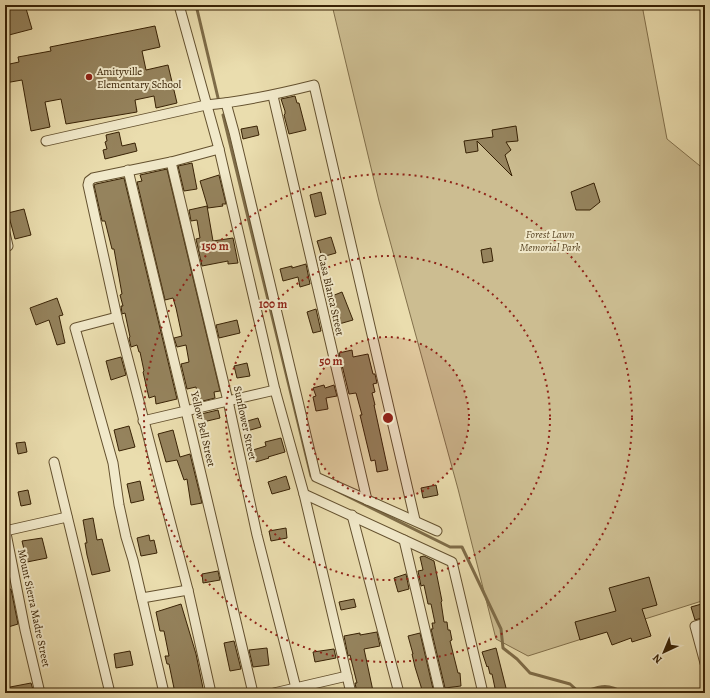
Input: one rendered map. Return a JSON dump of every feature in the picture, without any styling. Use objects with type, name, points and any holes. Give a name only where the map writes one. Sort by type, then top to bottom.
[{"type":"street","points":[[179,5],[219,149],[275,390],[304,494],[351,693]]},
{"type":"street","points":[[46,141],[206,105],[272,96],[314,85],[415,520]]},
{"type":"street","name":"Casa Blanca Street","points":[[272,96],[367,500]]},
{"type":"street","points":[[226,103],[316,477],[437,531]]},
{"type":"street","points":[[211,693],[188,590],[117,317],[88,185],[89,181],[93,178],[172,162],[219,149]]},
{"type":"street","name":"Sunflower Street","points":[[172,162],[228,401],[257,534],[296,688]]},
{"type":"street","name":"Yellow Bell Street","points":[[128,170],[253,693]]},
{"type":"street","points":[[5,234],[8,246]]},
{"type":"street","points":[[117,317],[76,328],[113,463],[121,511],[164,693]]},
{"type":"street","points":[[143,421],[275,390]]},
{"type":"street","points":[[54,462],[110,693]]},
{"type":"street","points":[[304,494],[452,562],[483,693]]},
{"type":"street","points":[[352,515],[399,693]]},
{"type":"street","points":[[5,530],[67,517]]},
{"type":"street","name":"Mount Sierra Madre Street","points":[[5,530],[25,630],[40,693]]},
{"type":"street","points":[[404,540],[440,693]]},
{"type":"street","points":[[142,598],[188,590]]},
{"type":"street","points":[[705,623],[695,626],[705,663]]},
{"type":"street","points":[[274,693],[347,676]]},
{"type":"green space","name":"Forest Lawn Memorial Park","points":[[332,5],[642,5],[667,139],[705,170],[705,600],[528,656],[496,639],[458,489],[379,201]]},
{"type":"building","points":[[5,5],[25,5],[32,29],[9,35],[5,22]]},
{"type":"building","name":"Amityville Elementary School","points":[[155,26],[160,47],[142,51],[146,70],[168,65],[177,103],[156,108],[154,96],[135,100],[137,112],[66,124],[61,99],[45,102],[50,127],[31,131],[22,80],[5,83],[5,65],[19,62],[18,57],[51,51],[50,47]]},
{"type":"building","points":[[295,96],[297,103],[299,103],[306,130],[289,134],[284,115],[285,111],[281,99]]},
{"type":"building","points":[[257,126],[259,135],[243,139],[241,129]]},
{"type":"building","points":[[516,126],[518,141],[506,142],[511,150],[505,155],[512,176],[477,141],[478,151],[466,153],[464,141],[493,137],[492,130]]},
{"type":"building","points":[[119,132],[122,146],[135,143],[137,151],[105,159],[103,150],[107,149],[105,142],[107,141],[106,135]]},
{"type":"building","points":[[192,163],[197,189],[184,191],[178,166]]},
{"type":"building","points":[[167,169],[220,391],[214,392],[215,398],[199,402],[196,387],[187,389],[181,364],[189,362],[186,345],[177,347],[174,338],[182,336],[176,308],[173,298],[165,300],[137,182],[142,181],[140,175]]},
{"type":"building","points":[[219,175],[226,204],[222,204],[223,206],[208,208],[200,181]]},
{"type":"building","points":[[124,178],[177,399],[156,404],[155,396],[149,398],[140,352],[137,345],[131,347],[125,313],[122,314],[121,306],[123,306],[120,295],[122,294],[114,249],[112,249],[105,221],[102,221],[94,185]]},
{"type":"building","points":[[594,183],[600,202],[590,210],[576,210],[571,192]]},
{"type":"building","points":[[321,192],[326,214],[315,217],[310,195]]},
{"type":"building","points":[[207,206],[213,241],[233,238],[238,263],[228,264],[228,261],[202,266],[196,239],[200,238],[197,220],[191,221],[189,210]]},
{"type":"building","points":[[24,209],[31,235],[15,239],[8,213]]},
{"type":"building","points":[[331,237],[336,253],[322,257],[317,241]]},
{"type":"building","points":[[491,248],[493,261],[483,263],[481,250]]},
{"type":"building","points":[[306,264],[310,284],[300,287],[298,277],[283,281],[280,269],[292,266],[292,268]]},
{"type":"building","points":[[342,292],[353,320],[339,324],[333,304],[335,303],[332,296]]},
{"type":"building","points":[[57,298],[63,315],[59,316],[65,343],[57,345],[49,320],[36,325],[30,308]]},
{"type":"building","points":[[316,309],[321,331],[313,333],[307,312]]},
{"type":"building","points":[[237,320],[240,333],[219,338],[216,325]]},
{"type":"building","points":[[352,350],[353,357],[368,354],[373,374],[375,374],[377,383],[373,384],[375,392],[372,393],[388,470],[377,472],[375,460],[371,461],[356,393],[349,394],[339,353]]},
{"type":"building","points":[[121,357],[126,375],[111,380],[106,361]]},
{"type":"building","points":[[247,363],[250,376],[237,378],[234,366]]},
{"type":"building","points":[[324,385],[325,388],[334,385],[337,396],[326,398],[328,409],[316,411],[313,397],[316,396],[313,388]]},
{"type":"building","points":[[218,410],[220,418],[203,422],[201,414]]},
{"type":"building","points":[[258,418],[261,427],[247,431],[244,422]]},
{"type":"building","points":[[129,426],[135,447],[119,451],[114,430]]},
{"type":"building","points":[[173,430],[180,457],[190,454],[202,503],[191,505],[187,479],[184,480],[177,460],[166,462],[158,434]]},
{"type":"building","points":[[281,438],[285,452],[256,462],[253,450],[266,446],[265,442]]},
{"type":"building","points":[[25,442],[27,452],[18,454],[16,443]]},
{"type":"building","points":[[286,476],[290,489],[272,494],[268,482]]},
{"type":"building","points":[[140,481],[144,500],[131,503],[127,484]]},
{"type":"building","points":[[436,485],[438,495],[423,498],[421,488]]},
{"type":"building","points":[[28,490],[31,504],[21,506],[18,492]]},
{"type":"building","points":[[93,518],[97,540],[102,539],[110,571],[92,575],[85,543],[87,543],[83,520]]},
{"type":"building","points":[[286,528],[287,538],[271,541],[269,531]]},
{"type":"building","points":[[149,535],[150,541],[154,540],[157,553],[141,556],[137,538]]},
{"type":"building","points":[[42,538],[47,558],[27,562],[22,541]]},
{"type":"building","points":[[424,556],[434,561],[442,601],[444,622],[447,622],[448,630],[450,630],[452,640],[450,641],[458,673],[460,673],[461,686],[445,688],[431,629],[433,629],[432,623],[435,623],[431,604],[428,604],[424,585],[421,586],[418,571],[423,570],[420,557]]},
{"type":"building","points":[[218,571],[220,580],[203,583],[202,574]]},
{"type":"building","points":[[406,574],[409,589],[398,592],[394,578]]},
{"type":"building","points":[[649,577],[657,605],[642,609],[651,636],[632,642],[631,638],[612,645],[607,632],[580,640],[575,622],[616,611],[609,588]]},
{"type":"building","points":[[11,589],[18,624],[5,628],[5,591]]},
{"type":"building","points":[[354,599],[356,607],[341,610],[339,602]]},
{"type":"building","points":[[705,603],[705,617],[695,620],[691,607]]},
{"type":"building","points":[[181,604],[196,654],[204,693],[175,693],[169,664],[167,664],[165,656],[169,656],[164,631],[160,631],[156,612]]},
{"type":"building","points":[[377,632],[380,646],[364,649],[373,691],[357,693],[355,683],[357,683],[350,655],[348,656],[344,636]]},
{"type":"building","points":[[420,633],[434,693],[423,693],[415,667],[408,636]]},
{"type":"building","points":[[234,641],[241,669],[230,671],[224,643]]},
{"type":"building","points":[[267,648],[269,665],[253,667],[249,650]]},
{"type":"building","points":[[496,648],[507,692],[502,693],[496,693],[492,674],[490,674],[482,652]]},
{"type":"building","points":[[334,649],[336,658],[315,662],[313,652]]},
{"type":"building","points":[[130,651],[133,665],[116,668],[114,654]]},
{"type":"building","points":[[31,683],[34,693],[5,693],[5,688]]},
{"type":"waterway","points":[[196,5],[219,102]]},
{"type":"waterway","points":[[223,115],[311,476]]},
{"type":"waterway","points":[[335,490],[450,547],[462,547],[501,629],[503,648],[517,659],[530,673],[570,684],[580,693]]},
{"type":"waterway","points":[[580,693],[598,687],[612,688],[624,693]]},
{"type":"place","name":"Amityville Elementary School","points":[[89,77]]}]
